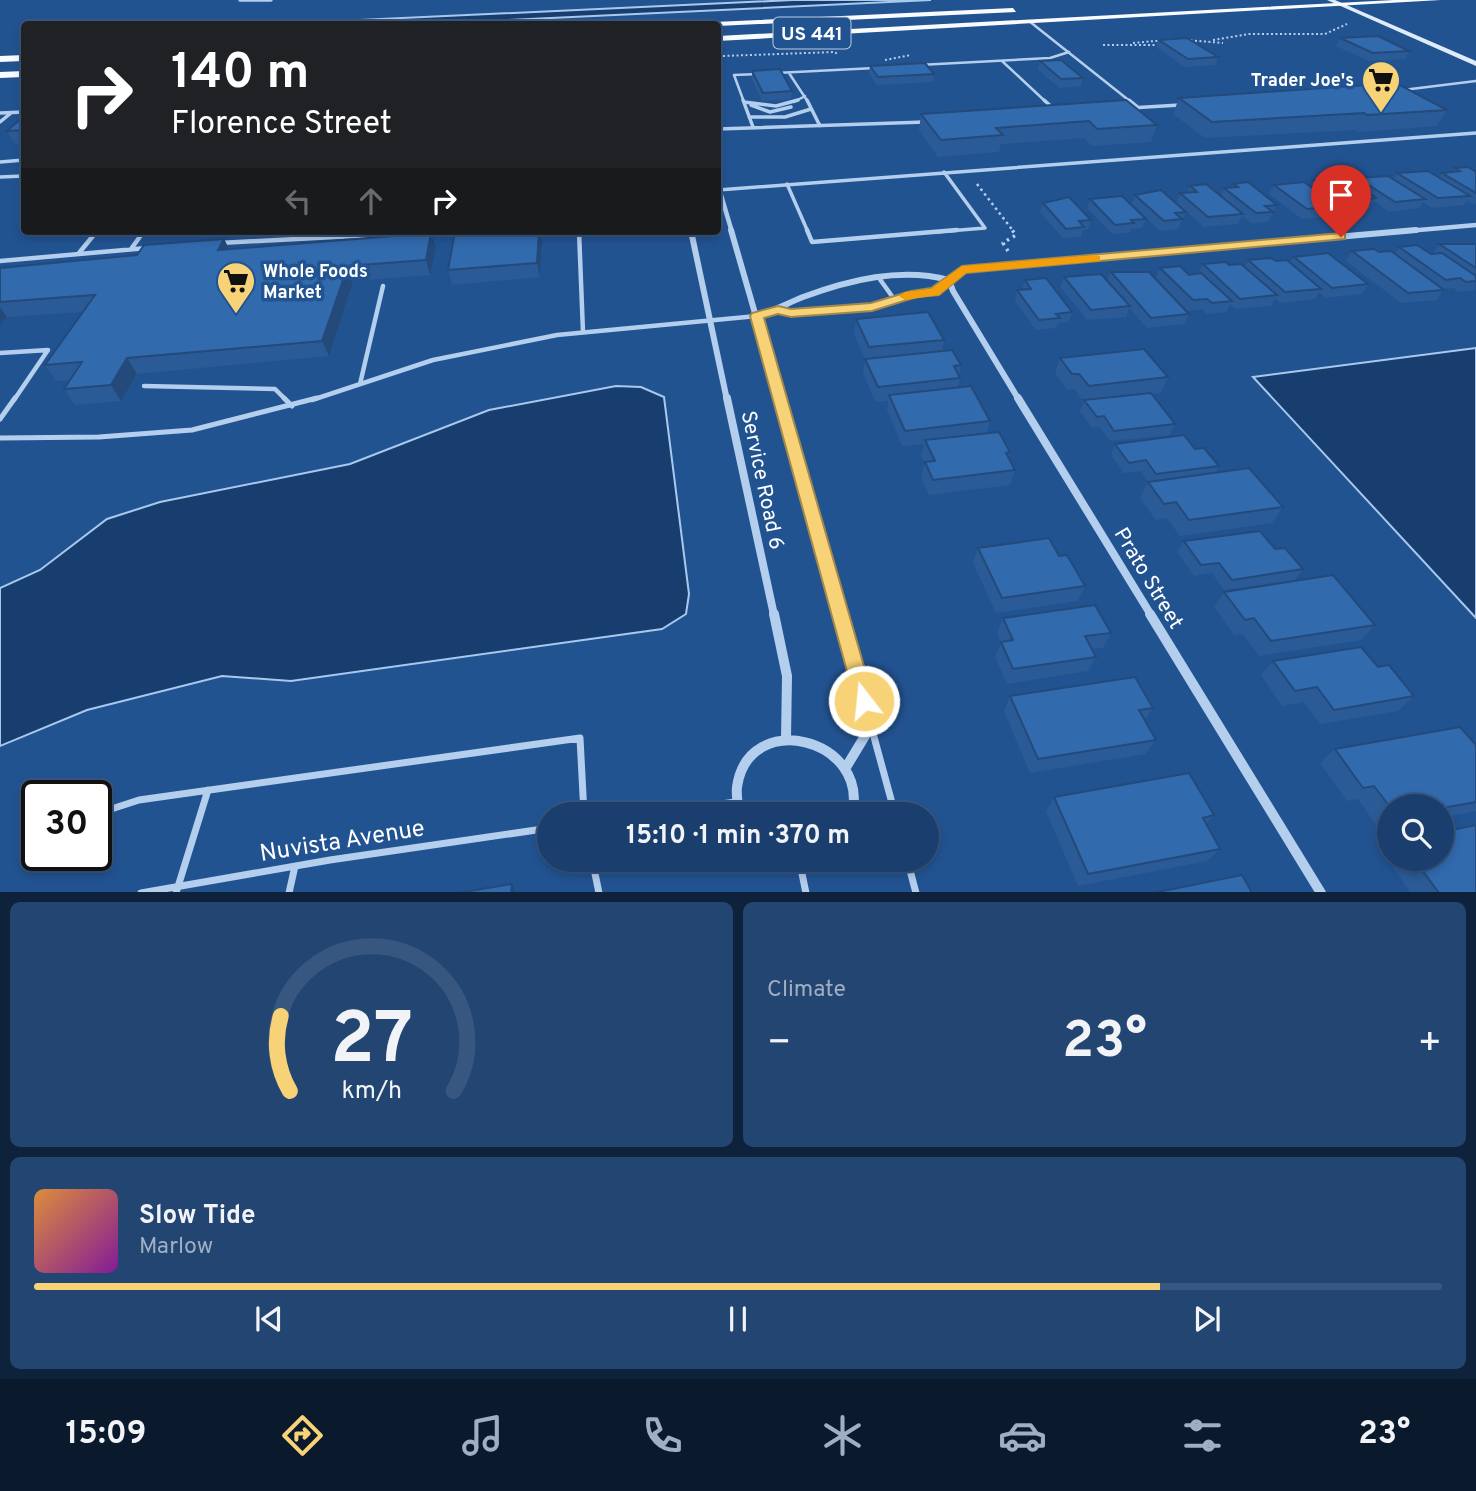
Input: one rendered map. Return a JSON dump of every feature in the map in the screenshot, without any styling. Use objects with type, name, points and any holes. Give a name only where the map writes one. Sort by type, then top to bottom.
[{"type":"main road","name":"US 441","points":[[721,39],[1437,0]]},
{"type":"main road","name":"US 441","points":[[721,24],[1024,9]]},
{"type":"main road","points":[[721,32],[841,25],[945,13]]},
{"type":"main road","points":[[0,59],[21,58]]},
{"type":"main road","points":[[0,75],[21,74]]},
{"type":"street","points":[[240,0],[271,0]]},
{"type":"street","points":[[1330,0],[1345,3],[1476,64]]},
{"type":"street","points":[[1358,4],[1476,56]]},
{"type":"street","name":"Service Road 6","points":[[721,198],[757,316],[871,726]]},
{"type":"street","points":[[778,310],[791,313],[872,307],[894,299],[934,292],[962,270],[1476,225]]},
{"type":"street","name":"Service Road 6","points":[[692,235],[787,676],[786,738]]},
{"type":"street","points":[[757,316],[778,310],[785,304],[810,295],[879,278],[923,274],[949,280]]},
{"type":"street","name":"Prato Street","points":[[949,280],[953,291],[1321,892]]},
{"type":"street","points":[[845,769],[871,726]]},
{"type":"street","points":[[735,802],[737,781],[746,761],[763,746],[786,738],[810,741],[831,752],[845,769],[853,788],[852,802]]},
{"type":"lane","points":[[1029,21],[1139,108]]},
{"type":"lane","points":[[912,65],[1050,58],[1069,52]]},
{"type":"lane","points":[[1002,61],[1059,113],[1051,114]]},
{"type":"lane","points":[[753,127],[734,75],[881,67]]},
{"type":"lane","points":[[789,73],[805,96],[820,126]]},
{"type":"lane","points":[[1394,91],[1476,81]]},
{"type":"lane","points":[[746,102],[757,110],[783,111],[805,96]]},
{"type":"lane","points":[[1126,109],[1186,105]]},
{"type":"lane","points":[[749,117],[785,117],[811,108]]},
{"type":"lane","points":[[0,113],[21,112]]},
{"type":"lane","points":[[0,122],[11,113]]},
{"type":"lane","points":[[721,129],[932,122]]},
{"type":"lane","points":[[721,188],[1476,133]]},
{"type":"lane","points":[[0,162],[21,160]]},
{"type":"lane","points":[[787,184],[812,242],[985,228],[944,172]]},
{"type":"lane","points":[[0,177],[21,176]]},
{"type":"lane","points":[[79,253],[93,235]]},
{"type":"lane","points":[[131,249],[141,235]]},
{"type":"lane","points":[[213,243],[370,235]]},
{"type":"lane","points":[[579,235],[583,332]]},
{"type":"lane","points":[[0,261],[155,247]]},
{"type":"lane","points":[[879,278],[894,299]]},
{"type":"lane","points":[[360,384],[383,286]]},
{"type":"lane","points":[[0,438],[99,437],[192,429],[292,406],[433,360],[557,335],[757,316]]},
{"type":"lane","points":[[0,353],[48,350],[0,419]]},
{"type":"lane","points":[[144,386],[275,389],[292,406]]},
{"type":"lane","points":[[871,726],[892,802]]},
{"type":"lane","points":[[112,809],[139,800],[580,738],[583,802]]},
{"type":"lane","points":[[177,889],[208,790]]},
{"type":"lane","name":"Nuvista Avenue","points":[[141,892],[177,889],[295,866],[537,830]]},
{"type":"lane","points":[[289,892],[295,866]]},
{"type":"lane","points":[[595,872],[599,892]]},
{"type":"lane","points":[[802,872],[806,892]]},
{"type":"lane","points":[[911,872],[916,892]]},
{"type":"path","points":[[1103,46],[1162,39],[1213,40],[1250,34],[1325,34],[1347,24]]},
{"type":"path","points":[[1305,34],[1316,39]]},
{"type":"path","points":[[1133,43],[1139,46],[1166,43],[1162,39]]},
{"type":"path","points":[[1213,40],[1223,43]]},
{"type":"path","points":[[723,56],[835,52],[838,55]]},
{"type":"path","points":[[968,182],[978,184],[1016,235],[1003,243],[1011,254]]},
{"type":"water","points":[[793,0],[931,0],[489,21],[338,21]]},
{"type":"water","points":[[1476,348],[1476,618],[1253,377]]},
{"type":"water","points":[[616,386],[641,387],[664,397],[689,594],[686,614],[662,629],[291,681],[222,676],[87,710],[0,746],[0,588],[40,570],[107,519],[160,502],[350,464],[489,410]]},
{"type":"building","points":[[1378,36],[1409,51],[1373,53],[1340,38]]},
{"type":"building","points":[[1187,38],[1218,57],[1188,59],[1159,40]]},
{"type":"building","points":[[1061,60],[1083,78],[1061,79],[1040,61]]},
{"type":"building","points":[[925,63],[934,74],[878,77],[870,66]]},
{"type":"building","points":[[780,69],[792,91],[763,93],[752,71]]},
{"type":"building","points":[[1396,83],[1447,110],[1212,122],[1179,98]]},
{"type":"building","points":[[1126,100],[1157,125],[1097,129],[1089,121],[996,128],[1003,135],[941,140],[921,114]]},
{"type":"building","points":[[21,119],[21,130],[7,131]]},
{"type":"building","points":[[1468,167],[1476,172],[1476,193],[1442,173]]},
{"type":"building","points":[[1428,171],[1470,196],[1438,198],[1397,173]]},
{"type":"building","points":[[1388,176],[1425,199],[1395,202],[1358,178]]},
{"type":"building","points":[[1344,178],[1376,198],[1362,200],[1368,204],[1351,205],[1314,180]]},
{"type":"building","points":[[1248,182],[1277,205],[1265,206],[1273,212],[1256,213],[1224,188],[1238,187],[1233,184]]},
{"type":"building","points":[[1304,182],[1338,206],[1307,209],[1274,185]]},
{"type":"building","points":[[1206,184],[1243,214],[1208,217],[1180,193],[1197,192],[1190,186]]},
{"type":"building","points":[[1161,190],[1186,212],[1175,213],[1182,219],[1164,221],[1135,195]]},
{"type":"building","points":[[1122,196],[1146,219],[1115,225],[1090,199]]},
{"type":"building","points":[[1069,197],[1091,220],[1079,221],[1084,227],[1066,229],[1043,203]]},
{"type":"building","points":[[431,235],[426,260],[348,266],[322,341],[127,358],[111,385],[64,389],[82,362],[45,365],[95,295],[0,302],[0,268],[137,255],[144,245],[224,239],[218,250]]},
{"type":"building","points":[[454,235],[539,235],[537,263],[448,270]]},
{"type":"building","points":[[1439,244],[1476,244],[1476,268]]},
{"type":"building","points":[[1417,245],[1431,254],[1442,253],[1476,276],[1476,281],[1466,282],[1460,278],[1446,280],[1399,247]]},
{"type":"building","points":[[1374,249],[1379,252],[1391,251],[1444,290],[1408,293],[1352,251]]},
{"type":"building","points":[[1328,253],[1368,284],[1332,288],[1294,257]]},
{"type":"building","points":[[1271,258],[1276,261],[1287,260],[1321,289],[1285,292],[1248,260]]},
{"type":"building","points":[[1226,262],[1229,265],[1241,264],[1277,295],[1240,299],[1203,264]]},
{"type":"building","points":[[1180,266],[1189,275],[1201,273],[1232,301],[1212,303],[1207,299],[1193,300],[1160,268]]},
{"type":"building","points":[[1111,272],[1149,272],[1189,314],[1151,318]]},
{"type":"building","points":[[1101,274],[1130,306],[1091,310],[1064,277]]},
{"type":"building","points":[[1046,278],[1072,312],[1056,314],[1060,318],[1039,320],[1017,290],[1031,289],[1025,280]]},
{"type":"building","points":[[928,312],[944,340],[869,347],[856,319]]},
{"type":"building","points":[[1144,349],[1168,377],[1089,386],[1079,374],[1072,374],[1060,358]]},
{"type":"building","points":[[952,350],[961,365],[954,366],[960,378],[878,387],[865,359]]},
{"type":"building","points":[[971,386],[990,421],[905,431],[889,395]]},
{"type":"building","points":[[1151,393],[1175,424],[1114,431],[1104,416],[1097,417],[1084,400]]},
{"type":"building","points":[[999,432],[1010,452],[1006,453],[1015,470],[933,480],[925,462],[935,461],[925,440]]},
{"type":"building","points":[[1184,435],[1195,449],[1204,448],[1219,466],[1156,474],[1146,460],[1129,463],[1115,444]]},
{"type":"building","points":[[1249,468],[1283,507],[1189,520],[1176,502],[1164,504],[1148,482]]},
{"type":"building","points":[[1260,531],[1275,549],[1285,548],[1303,569],[1232,580],[1219,563],[1201,565],[1184,541]]},
{"type":"building","points":[[1049,538],[1059,556],[1067,555],[1085,586],[1002,598],[978,548]]},
{"type":"building","points":[[1333,575],[1375,625],[1271,641],[1254,618],[1245,620],[1224,592]]},
{"type":"building","points":[[1095,605],[1111,633],[1085,636],[1096,657],[1013,669],[1001,642],[1013,640],[1003,618]]},
{"type":"building","points":[[1361,647],[1378,667],[1389,665],[1414,696],[1334,710],[1317,687],[1295,691],[1273,661]]},
{"type":"building","points":[[1135,677],[1153,708],[1139,710],[1156,740],[1038,759],[1010,696]]},
{"type":"building","points":[[1460,727],[1476,745],[1476,802],[1454,806],[1454,794],[1380,794],[1374,786],[1363,788],[1335,749]]},
{"type":"building","points":[[1189,773],[1214,815],[1203,818],[1220,849],[1088,874],[1054,797]]},
{"type":"building","points":[[1476,825],[1476,892],[1438,892],[1423,871],[1454,871],[1454,830]]},
{"type":"building","points":[[1242,875],[1251,892],[1158,892]]},
{"type":"building","points":[[512,884],[511,892],[464,892]]},
{"type":"slow traffic","points":[[905,296],[934,292],[962,270],[1096,258]]},
{"type":"place","name":"Trader Joe's","points":[[1381,114]]},
{"type":"place","name":"Whole Foods Market","points":[[236,315]]},
{"type":"route","points":[[864,701],[757,316],[778,310],[791,313],[872,307],[916,293],[934,292],[962,270],[1341,237]]}]
